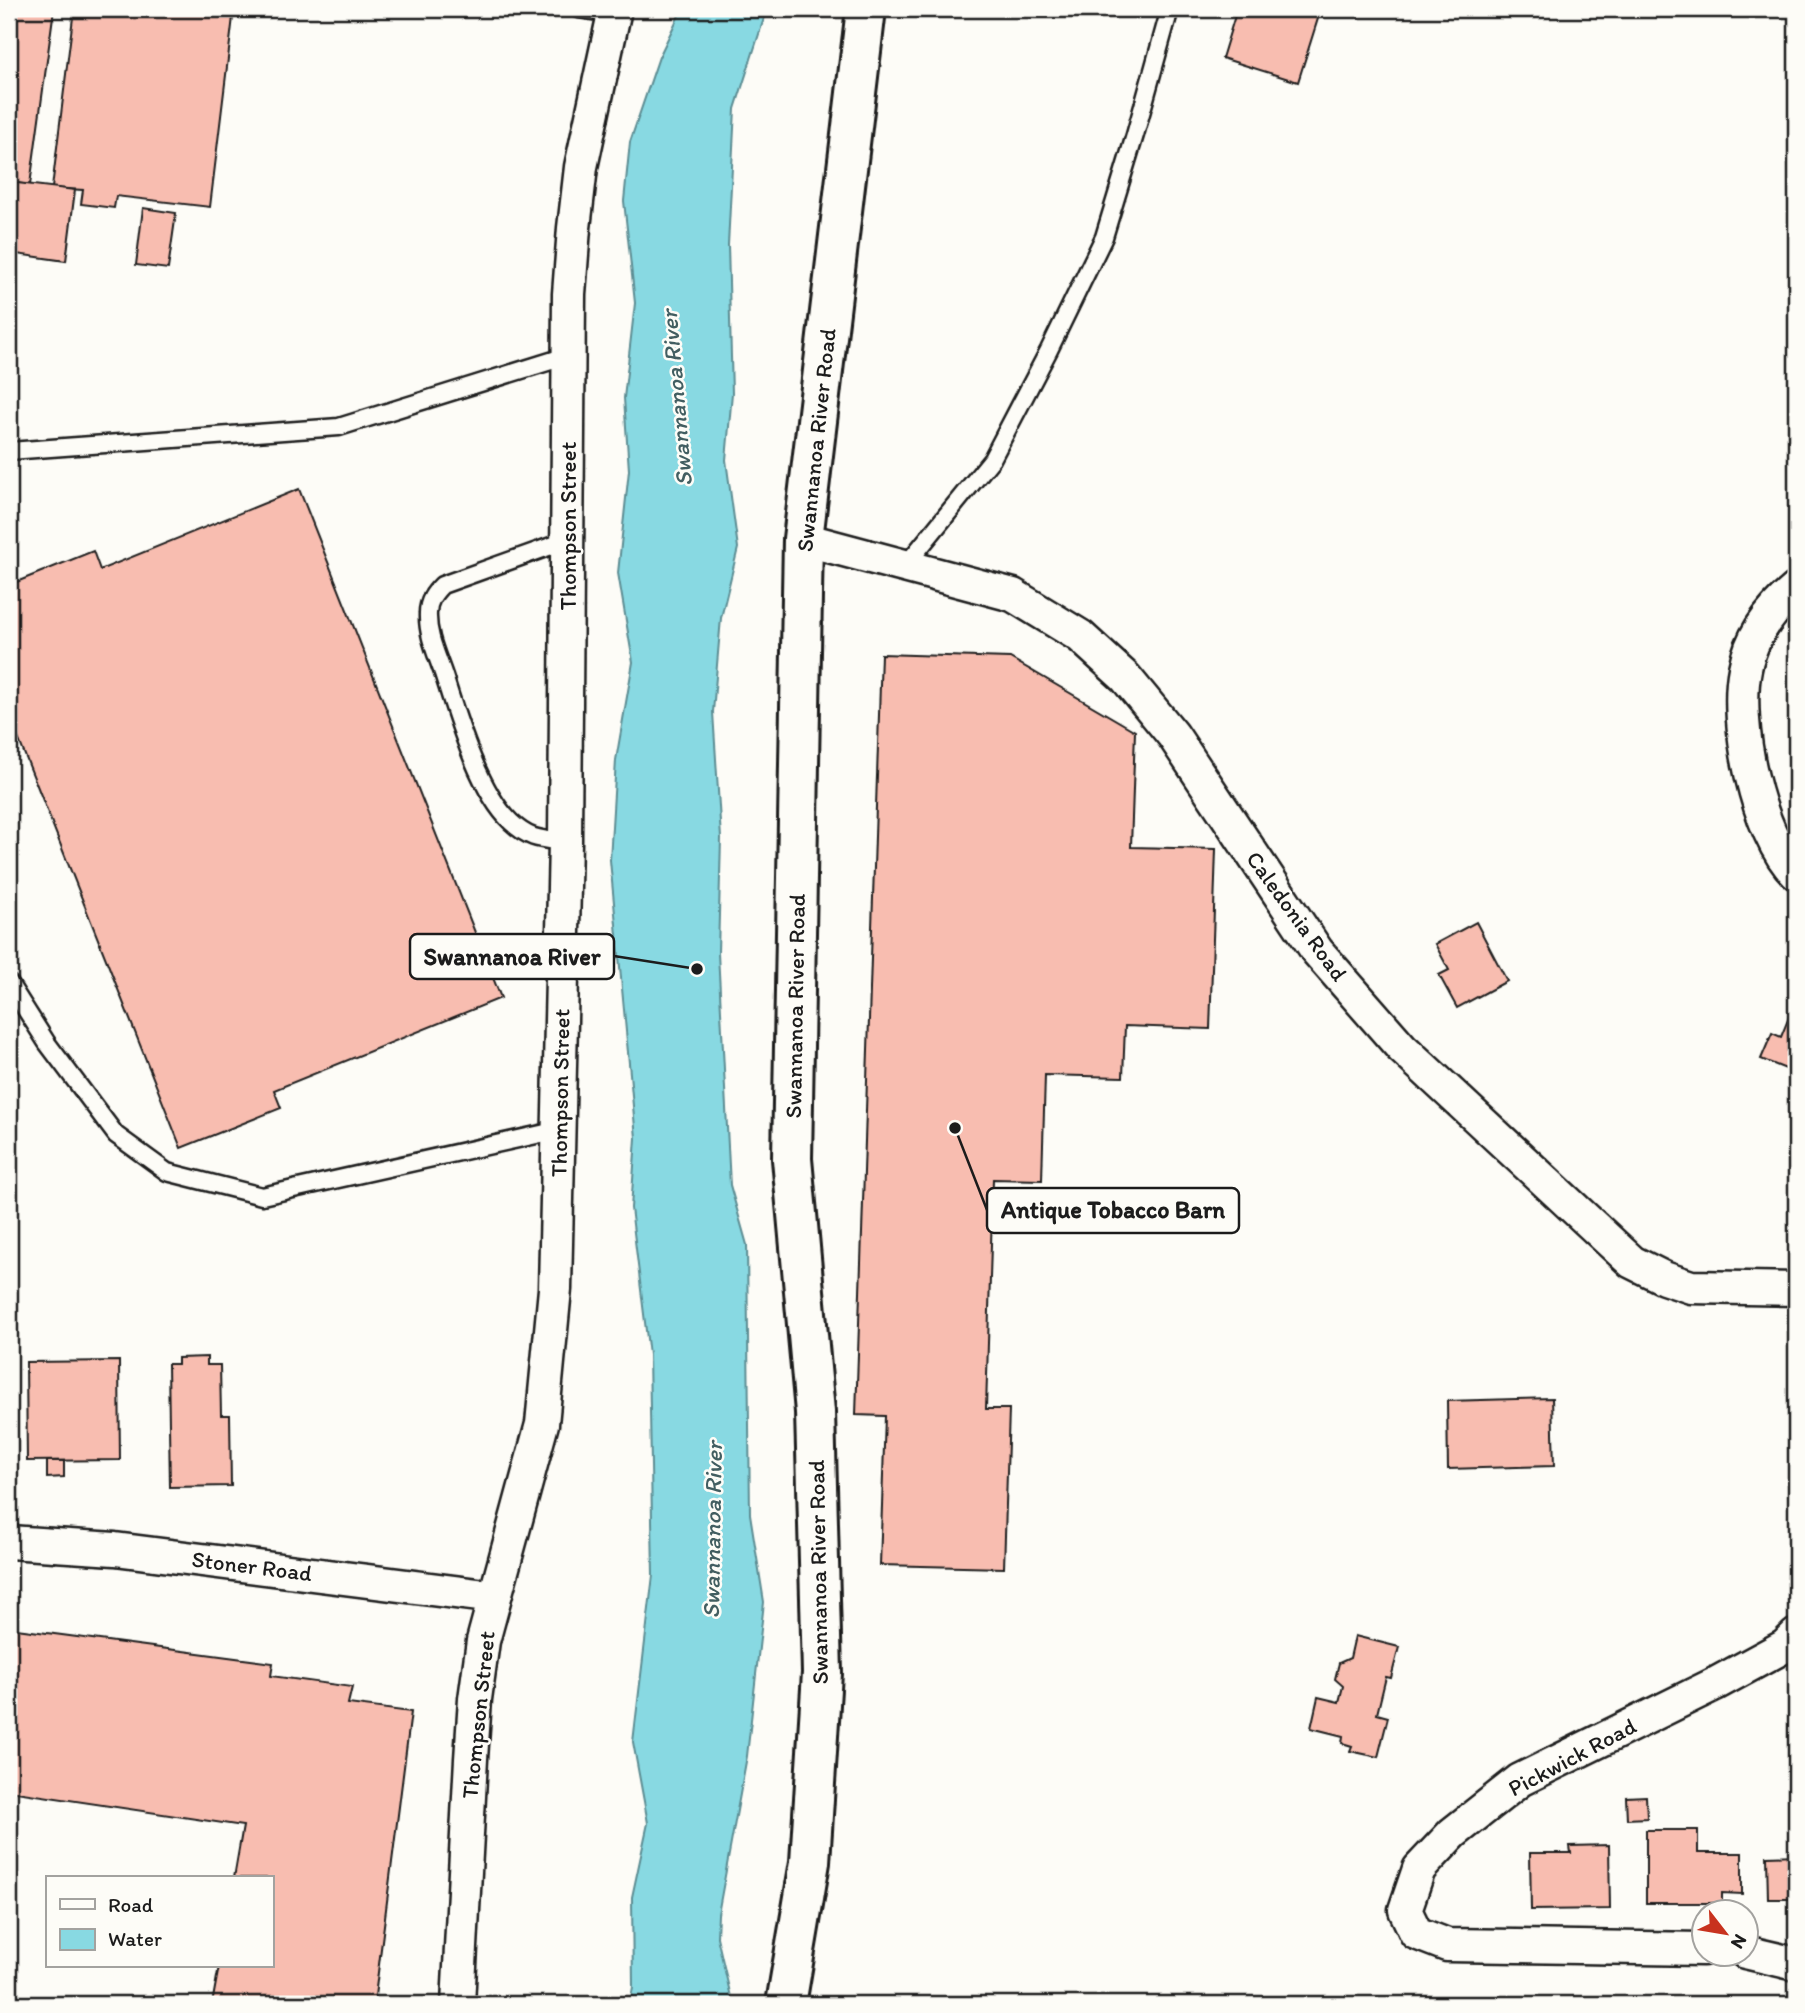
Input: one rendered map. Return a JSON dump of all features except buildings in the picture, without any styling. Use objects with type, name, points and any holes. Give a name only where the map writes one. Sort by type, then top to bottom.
[{"type":"main road","name":"Swannanoa River Road","points":[[786,2004],[810,1862],[822,1674],[815,1412],[792,1159],[803,539],[866,9]]},
{"type":"street","name":"Thompson Street","points":[[458,2004],[475,1699],[483,1641],[542,1424],[555,1289],[565,842],[569,294],[581,167],[614,11]]},
{"type":"street","name":"Caledonia Road","points":[[803,539],[1013,595],[1080,636],[1126,678],[1173,735],[1317,951],[1402,1048],[1632,1262],[1664,1278],[1691,1287],[1796,1289]]},
{"type":"street","points":[[1796,589],[1774,607],[1755,639],[1745,669],[1742,717],[1749,764],[1765,820],[1784,862],[1796,873]]},
{"type":"street","name":"Stoner Road","points":[[9,1542],[115,1549],[494,1597]]},
{"type":"street","name":"Pickwick Road","points":[[1689,1949],[1447,1945],[1416,1933],[1405,1910],[1419,1869],[1453,1833],[1520,1780],[1715,1684],[1785,1646],[1796,1635]]},
{"type":"street","points":[[1759,1955],[1796,1964]]},
{"type":"lane","points":[[579,9],[614,11]]},
{"type":"lane","points":[[905,566],[992,459],[1104,237],[1136,135],[1170,9]]},
{"type":"lane","points":[[9,451],[340,427],[570,355]]},
{"type":"lane","points":[[565,842],[534,839],[512,822],[492,797],[464,738],[429,629],[428,610],[432,595],[442,585],[568,540]]},
{"type":"lane","points":[[9,983],[47,1043],[116,1135],[167,1172],[262,1196],[559,1130]]},
{"type":"water","points":[[682,9],[767,9],[735,109],[728,245],[732,393],[726,460],[738,548],[721,618],[713,712],[721,838],[718,953],[730,1185],[747,1245],[750,1514],[764,1602],[747,1756],[718,1914],[717,1937],[731,1997],[730,2004],[630,2004],[633,1987],[632,1897],[648,1823],[633,1742],[653,1575],[649,1355],[631,1208],[636,1138],[610,860],[616,760],[633,662],[618,573],[629,470],[624,398],[635,303],[624,201],[630,142],[659,57]]},
{"type":"place","name":"Swannanoa River","points":[[697,969]]},
{"type":"place","name":"Antique Tobacco Barn","points":[[955,1128]]}]
